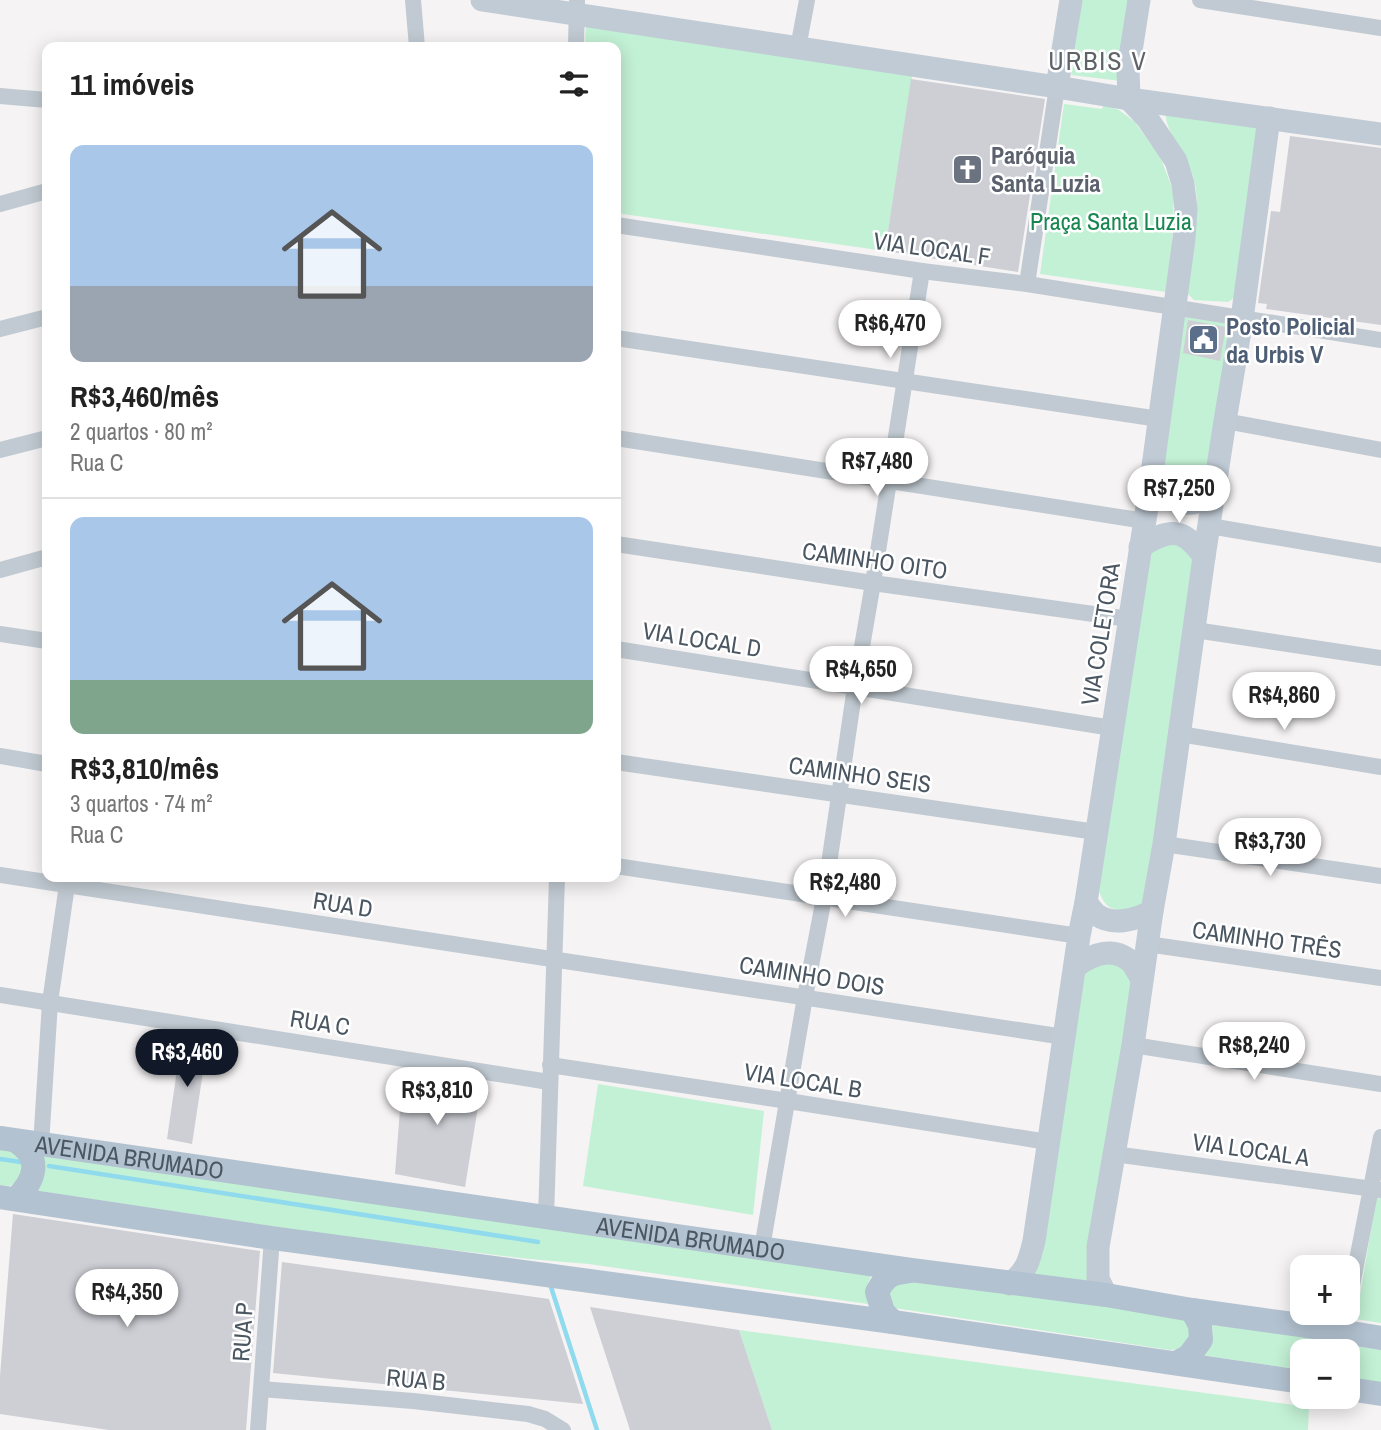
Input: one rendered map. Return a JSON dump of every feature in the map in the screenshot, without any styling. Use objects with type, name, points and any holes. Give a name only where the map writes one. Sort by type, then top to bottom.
[{"type":"main road","name":"AVENIDA BRUMADO","points":[[8,1140],[1010,1284],[1106,1295],[1192,1310],[1290,1318]]},
{"type":"main road","points":[[8,1140],[29,1151],[33,1167],[32,1179],[8,1198]]},
{"type":"main road","points":[[8,1198],[272,1238],[893,1322],[1290,1380]]},
{"type":"main road","points":[[893,1322],[883,1312],[877,1292],[884,1279],[895,1273],[911,1270]]},
{"type":"main road","points":[[1176,1363],[1189,1356],[1201,1340],[1200,1325],[1192,1310]]},
{"type":"main road","name":"AVENIDA BRUMADO","points":[[1351,1325],[1381,1338]]},
{"type":"main road","points":[[1360,1391],[1381,1394]]},
{"type":"street","points":[[413,0],[417,42]]},
{"type":"street","points":[[482,0],[577,7],[798,48],[1129,99],[1381,134]]},
{"type":"street","points":[[798,48],[807,0]]},
{"type":"street","points":[[1027,284],[1071,0]]},
{"type":"street","points":[[1129,99],[1128,70],[1139,0]]},
{"type":"street","points":[[1200,0],[1381,27]]},
{"type":"street","points":[[576,42],[577,7]]},
{"type":"street","points":[[0,96],[42,100]]},
{"type":"street","name":"VIA COLETORA","points":[[1010,1284],[1027,1267],[1031,1254],[1151,481],[1186,209],[1183,184],[1176,161],[1147,118],[1129,99]]},
{"type":"street","points":[[1106,1295],[1098,1279],[1098,1247],[1164,844],[1269,118]]},
{"type":"street","points":[[0,204],[42,192]]},
{"type":"street","name":"VIA LOCAL F","points":[[621,226],[1027,284],[1381,340]]},
{"type":"street","points":[[762,1248],[824,898],[922,271]]},
{"type":"street","points":[[0,330],[42,318]]},
{"type":"street","points":[[621,339],[1159,419]]},
{"type":"street","points":[[1225,421],[1381,450]]},
{"type":"street","points":[[0,450],[42,439]]},
{"type":"street","points":[[621,439],[1145,521]]},
{"type":"street","points":[[1151,481],[1171,500],[1182,503],[1204,501],[1214,491]]},
{"type":"street","points":[[1210,526],[1381,555]]},
{"type":"street","points":[[1140,547],[1156,537],[1170,533],[1190,540],[1205,557]]},
{"type":"street","name":"CAMINHO OITO","points":[[621,545],[1129,619]]},
{"type":"street","points":[[0,570],[42,558]]},
{"type":"street","points":[[1195,629],[1381,658]]},
{"type":"street","points":[[0,634],[42,641]]},
{"type":"street","name":"VIA LOCAL D","points":[[621,650],[1112,728]]},
{"type":"street","points":[[1180,734],[1381,767]]},
{"type":"street","points":[[0,756],[42,763]]},
{"type":"street","name":"CAMINHO SEIS","points":[[621,763],[1096,832]]},
{"type":"street","points":[[1164,844],[1381,876]]},
{"type":"street","points":[[621,867],[1079,936]]},
{"type":"street","name":"RUA D","points":[[0,875],[42,881]]},
{"type":"street","name":"RUA D","points":[[47,882],[554,960]]},
{"type":"street","points":[[546,1218],[557,882]]},
{"type":"street","points":[[41,1144],[50,1002],[67,885]]},
{"type":"street","points":[[1086,902],[1096,915],[1109,919],[1124,921],[1139,918],[1152,911]]},
{"type":"street","name":"CAMINHO TRÊS","points":[[1147,944],[1381,978]]},
{"type":"street","points":[[1075,967],[1087,957],[1099,953],[1111,954],[1123,957],[1133,965],[1142,979]]},
{"type":"street","name":"CAMINHO DOIS","points":[[554,960],[1064,1037]]},
{"type":"street","name":"RUA C","points":[[0,995],[550,1074]]},
{"type":"street","points":[[1133,1045],[1381,1084]]},
{"type":"street","name":"VIA LOCAL B","points":[[550,1074],[788,1101],[1048,1142]]},
{"type":"street","points":[[1360,1256],[1376,1189],[1381,1137]]},
{"type":"street","name":"VIA LOCAL A","points":[[1114,1154],[1376,1189]]},
{"type":"street","name":"RUA P","points":[[258,1430],[272,1238]]},
{"type":"street","name":"RUA B","points":[[261,1389],[511,1412],[545,1419],[563,1430]]},
{"type":"green space","points":[[1082,0],[1131,0],[1121,81],[1071,75]]},
{"type":"green space","points":[[586,18],[912,69],[885,251],[621,214],[621,42],[585,42]]},
{"type":"green space","name":"Praça Santa Luzia","points":[[1064,104],[1102,109],[1104,104],[1119,110],[1135,122],[1161,159],[1174,193],[1172,250],[1166,292],[1040,274]]},
{"type":"green space","points":[[1166,109],[1260,124],[1237,296],[1228,302],[1194,300],[1187,293],[1195,238],[1197,196],[1192,175],[1168,126]]},
{"type":"green space","points":[[1190,314],[1227,319],[1233,325],[1207,485],[1200,492],[1178,489],[1169,484],[1161,474],[1183,318]]},
{"type":"green space","points":[[1163,540],[1194,552],[1146,899],[1136,910],[1119,910],[1105,903],[1096,883],[1145,555]]},
{"type":"green space","points":[[1117,961],[1135,978],[1099,1286],[1024,1275],[1082,972],[1092,964]]},
{"type":"green space","points":[[598,1084],[764,1111],[753,1215],[583,1186]]},
{"type":"green space","points":[[0,1141],[26,1157],[18,1183],[9,1186],[0,1185]]},
{"type":"green space","points":[[42,1156],[876,1269],[867,1285],[868,1304],[589,1264],[344,1237],[32,1190]]},
{"type":"green space","points":[[1377,1194],[1381,1194],[1381,1323],[1360,1320],[1360,1295]]},
{"type":"green space","points":[[892,1280],[1181,1312],[1193,1330],[1182,1349],[1170,1350],[894,1308],[887,1284]]},
{"type":"green space","points":[[1212,1325],[1337,1339],[1290,1339],[1290,1368],[1201,1355],[1211,1341]]},
{"type":"green space","points":[[739,1330],[1290,1404],[1290,1409],[1309,1409],[1308,1430],[772,1430]]},
{"type":"green space","points":[[1360,1342],[1381,1344],[1381,1383],[1360,1379]]},
{"type":"building","name":"Paróquia Santa Luzia","points":[[911,79],[1045,99],[1018,272],[885,251]]},
{"type":"building","points":[[1290,136],[1381,148],[1381,325],[1266,309],[1267,304],[1258,303],[1271,211],[1280,212]]},
{"type":"building","name":"Posto Policial da Urbis V","points":[[1188,320],[1226,327],[1220,361],[1183,353]]},
{"type":"building","points":[[182,1035],[208,1039],[192,1144],[167,1139]]},
{"type":"building","points":[[403,1070],[482,1082],[465,1187],[395,1174]]},
{"type":"building","points":[[13,1214],[260,1251],[246,1430],[109,1430],[0,1414],[0,1376]]},
{"type":"building","points":[[282,1262],[549,1299],[583,1404],[273,1373]]},
{"type":"building","points":[[590,1307],[739,1330],[772,1430],[630,1430]]},
{"type":"waterway","points":[[0,1159],[21,1162]]},
{"type":"waterway","points":[[49,1166],[538,1242]]},
{"type":"waterway","points":[[551,1287],[597,1430]]},
{"type":"place","name":"Paróquia Santa Luzia","points":[[968,169]]},
{"type":"place","name":"Posto Policial da Urbis V","points":[[1203,340]]},
{"type":"district","name":"URBIS V","points":[[1098,60]]}]
